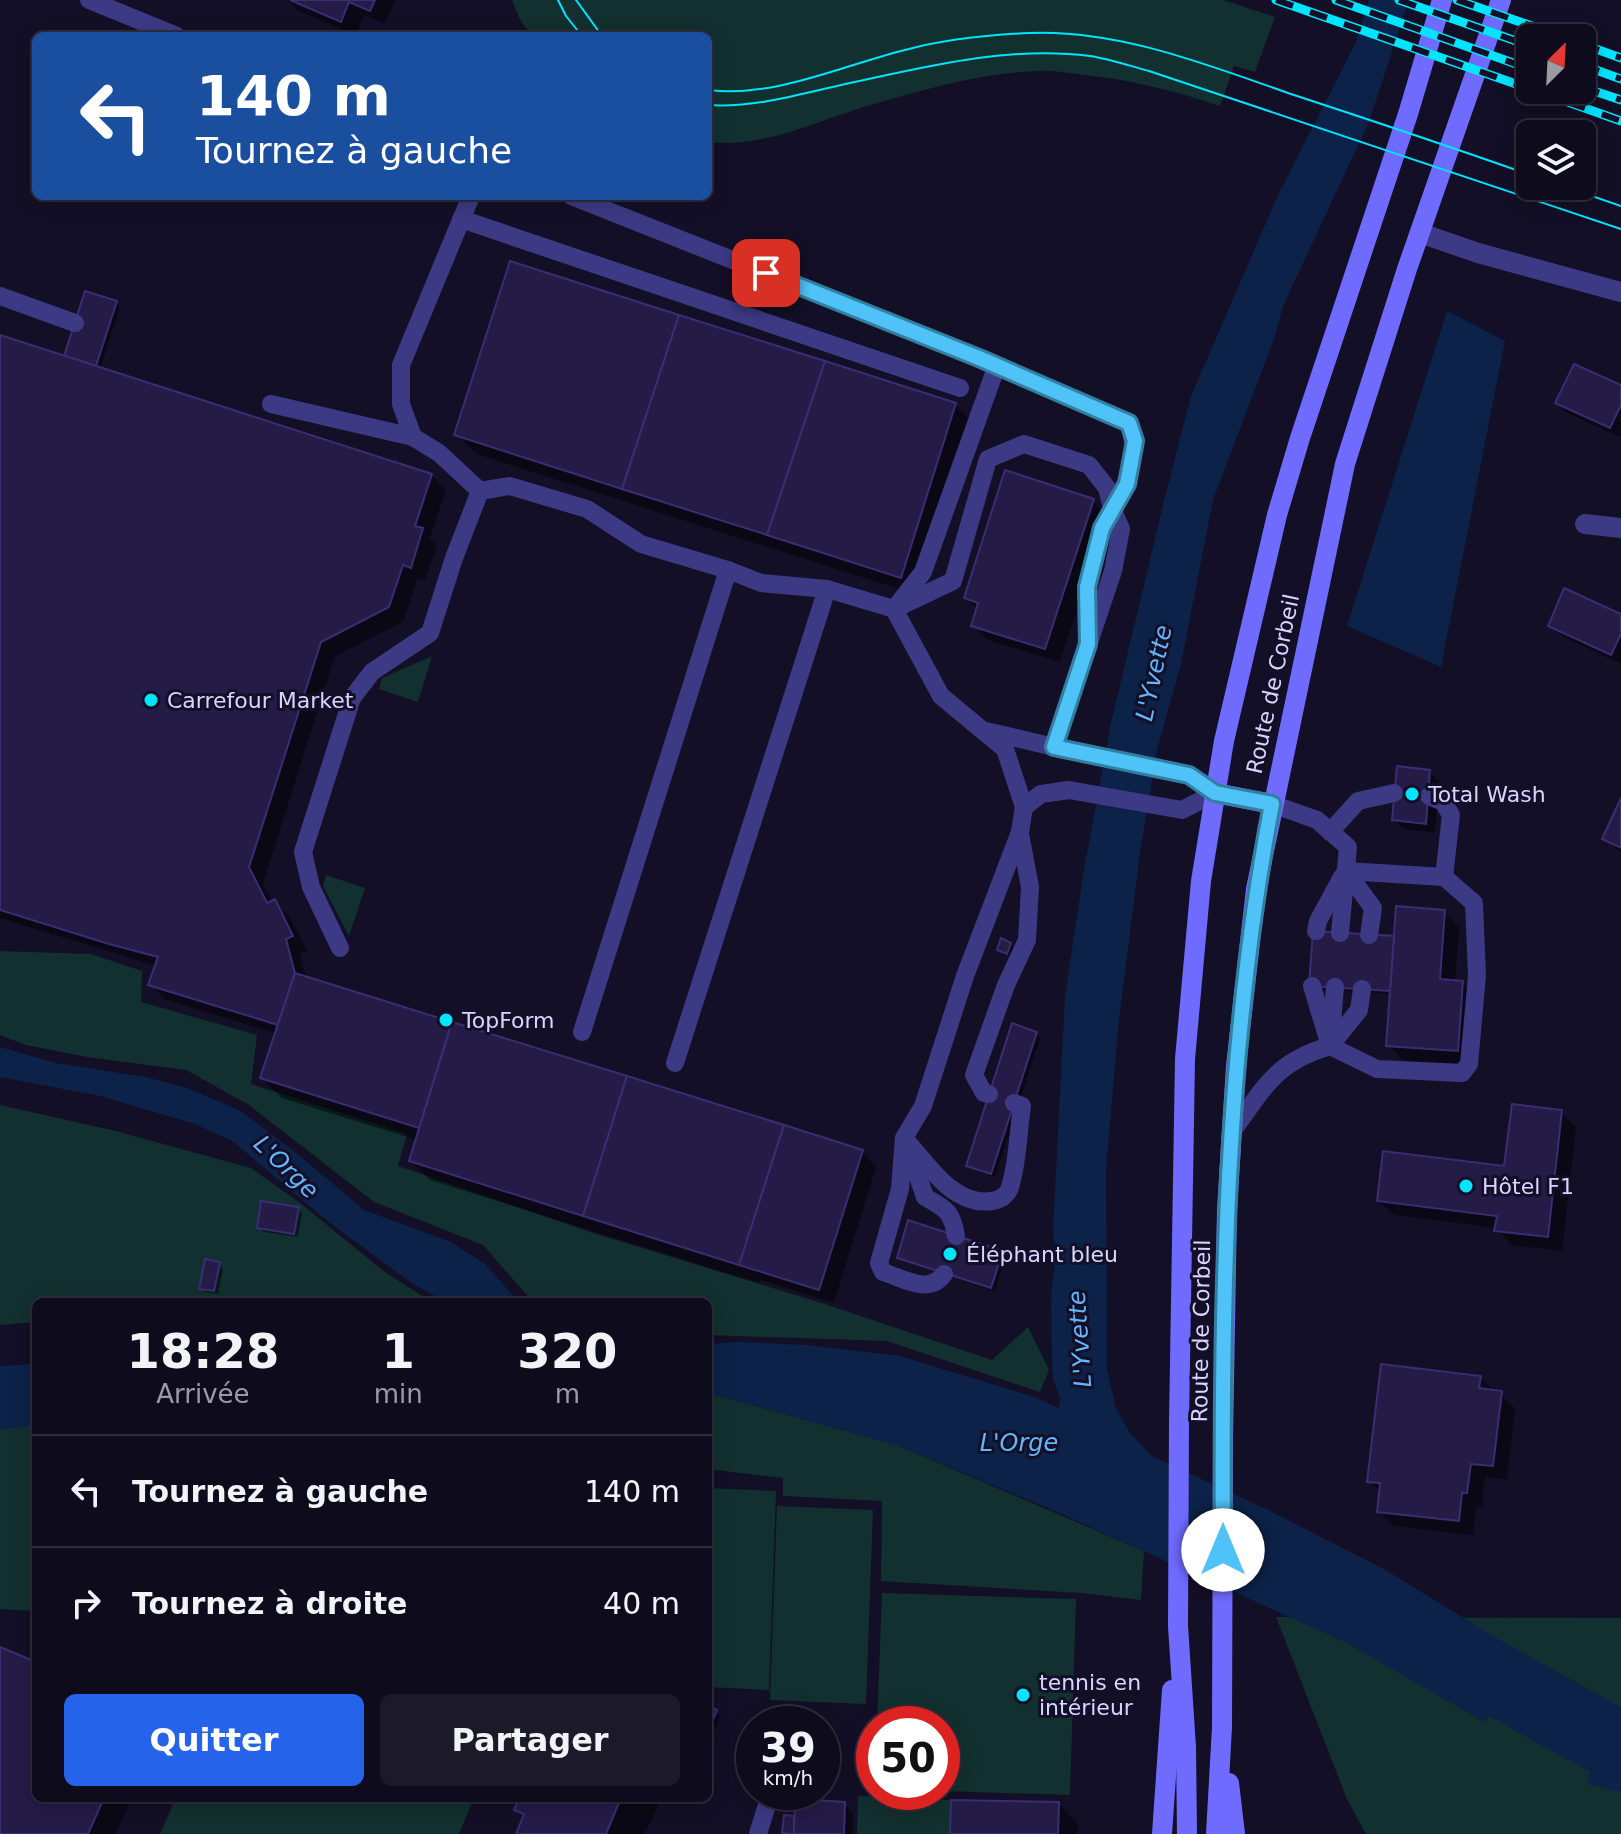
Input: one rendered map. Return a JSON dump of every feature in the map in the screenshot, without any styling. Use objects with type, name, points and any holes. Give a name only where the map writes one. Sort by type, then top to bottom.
[{"type":"main road","name":"Route de Corbeil","points":[[1187,1834],[1186,1747],[1178,1626],[1179,1423],[1185,1059],[1201,881],[1240,664],[1281,503],[1442,0]]},
{"type":"main road","name":"Route de Corbeil","points":[[1216,1834],[1222,1727],[1223,1440],[1231,1133],[1253,909],[1272,804],[1345,464],[1420,233],[1501,0]]},
{"type":"main road","points":[[1215,793],[1272,804]]},
{"type":"main road","points":[[1162,1834],[1178,1626]]},
{"type":"main road","points":[[1222,1727],[1235,1834]]},
{"type":"street","points":[[1420,233],[1478,253],[1621,292]]},
{"type":"street","points":[[1585,524],[1621,528]]},
{"type":"lane","points":[[89,0],[152,31]]},
{"type":"lane","points":[[413,437],[401,404],[401,365],[469,200]]},
{"type":"lane","points":[[581,200],[997,365],[1129,423],[1135,441],[1127,484],[1112,508]]},
{"type":"lane","points":[[461,219],[960,388]]},
{"type":"lane","points":[[0,296],[75,323]]},
{"type":"lane","points":[[894,609],[923,572],[997,365]]},
{"type":"lane","points":[[271,404],[413,437],[439,453],[480,491]]},
{"type":"lane","points":[[480,491],[510,486],[587,509],[641,544],[761,583],[827,589],[894,609],[953,581],[988,459],[1024,444],[1089,465],[1107,488],[1121,529],[1113,571],[1054,747]]},
{"type":"lane","points":[[340,948],[311,887],[303,852],[352,698],[372,672],[430,633],[480,491]]},
{"type":"lane","points":[[582,1032],[728,570]]},
{"type":"lane","points":[[675,1063],[827,589]]},
{"type":"lane","points":[[894,609],[941,696],[1005,749],[1024,807],[1020,832],[965,976],[923,1106],[904,1138],[900,1189],[879,1263],[883,1272],[928,1286],[938,1283],[944,1274]]},
{"type":"lane","points":[[980,729],[1189,775],[1215,793],[1182,810],[1069,790],[1041,794],[1024,807]]},
{"type":"lane","points":[[1330,832],[1358,801],[1394,793]]},
{"type":"lane","points":[[1429,796],[1443,802],[1451,815],[1444,877]]},
{"type":"lane","points":[[1272,804],[1317,820],[1348,847],[1340,933]]},
{"type":"lane","points":[[989,1094],[984,1093],[974,1075],[1006,985],[1027,940],[1030,887],[1020,832]]},
{"type":"lane","points":[[1312,986],[1330,1046],[1377,1069],[1462,1073],[1469,1064],[1477,976],[1474,903],[1444,877],[1346,871]]},
{"type":"lane","points":[[1316,931],[1318,921],[1346,871]]},
{"type":"lane","points":[[1346,871],[1373,908],[1369,935]]},
{"type":"lane","points":[[1330,1046],[1335,987]]},
{"type":"lane","points":[[1231,1133],[1277,1071],[1304,1054],[1330,1046],[1359,1010],[1362,989]]},
{"type":"lane","points":[[904,1138],[951,1189],[969,1199],[999,1200],[1010,1190],[1022,1106],[1014,1103]]},
{"type":"lane","points":[[904,1138],[925,1197],[953,1217],[956,1236]]},
{"type":"lane","points":[[758,1834],[765,1810]]},
{"type":"green space","points":[[512,0],[1223,0],[1275,17],[1255,72],[1234,66],[1220,106],[1167,90],[1114,79],[1050,71],[1019,72],[931,88],[789,132],[729,143],[712,142],[712,32],[529,32]]},
{"type":"green space","points":[[432,656],[418,702],[379,689],[382,678]]},
{"type":"green space","points":[[326,875],[365,888],[349,936],[323,886]]},
{"type":"green space","points":[[0,951],[91,954],[142,971],[141,1002],[257,1035],[251,1084],[407,1134],[398,1166],[590,1232],[825,1304],[992,1360],[1028,1327],[1049,1370],[1040,1392],[887,1341],[712,1335],[712,1298],[529,1298],[483,1245],[374,1202],[249,1105],[186,1070],[87,1057],[26,1045],[0,1035]]},
{"type":"green space","points":[[0,1105],[116,1131],[251,1168],[300,1203],[386,1273],[426,1298],[32,1298],[32,1322],[0,1325]]},
{"type":"green space","points":[[712,1394],[897,1445],[1144,1551],[1141,1600],[1080,1593],[881,1581],[882,1501],[783,1496],[783,1478],[712,1469]]},
{"type":"green space","points":[[32,1425],[32,1611],[0,1609],[0,1429]]},
{"type":"green space","points":[[712,1488],[776,1491],[769,1690],[712,1687]]},
{"type":"green space","points":[[777,1506],[873,1510],[866,1704],[770,1700]]},
{"type":"green space","name":"tennis en intérieur","points":[[882,1593],[1076,1599],[1070,1795],[960,1792],[960,1706],[878,1706]]},
{"type":"green space","points":[[1276,1617],[1621,1618],[1621,1834],[1366,1834],[1347,1799]]},
{"type":"green space","points":[[174,1802],[472,1802],[459,1834],[160,1834]]},
{"type":"green space","points":[[858,1810],[951,1810],[950,1834],[857,1834]]},
{"type":"water","name":"L'Yvette","points":[[1369,0],[1409,0],[1369,122],[1283,306],[1275,336],[1213,500],[1181,664],[1157,750],[1140,853],[1119,1019],[1106,1169],[1107,1369],[1116,1409],[1130,1433],[1152,1456],[1384,1569],[1503,1642],[1621,1707],[1621,1792],[1587,1784],[1590,1772],[1489,1716],[1484,1722],[1347,1643],[1057,1512],[897,1445],[712,1394],[712,1344],[737,1342],[807,1345],[900,1356],[1034,1397],[1059,1408],[1060,1398],[1053,1379],[1051,1294],[1056,1256],[1053,1229],[1065,997],[1083,875],[1111,723],[1191,396],[1278,195],[1356,42]]},
{"type":"water","points":[[1447,311],[1505,341],[1441,667],[1347,626]]},
{"type":"water","name":"L'Orge","points":[[0,1047],[56,1063],[146,1077],[187,1088],[241,1111],[364,1210],[451,1242],[485,1264],[515,1298],[439,1298],[413,1284],[330,1223],[232,1141],[195,1124],[100,1096],[0,1077]]},
{"type":"water","points":[[32,1364],[32,1425],[0,1429],[0,1366]]},
{"type":"building","points":[[290,0],[375,0],[370,11],[349,2],[341,22]]},
{"type":"building","points":[[510,261],[679,315],[622,489],[454,435]]},
{"type":"building","points":[[85,291],[117,301],[96,366],[64,356]]},
{"type":"building","points":[[679,315],[825,361],[767,535],[622,489]]},
{"type":"building","name":"Carrefour Market","points":[[0,335],[432,474],[415,526],[423,528],[411,568],[403,565],[389,607],[321,642],[249,867],[267,903],[275,899],[293,936],[286,939],[295,973],[278,1025],[148,985],[158,957],[0,910]]},
{"type":"building","points":[[825,361],[956,403],[901,578],[767,535]]},
{"type":"building","points":[[1574,364],[1621,385],[1621,405],[1610,428],[1555,403]]},
{"type":"building","points":[[1005,470],[1094,499],[1045,649],[971,626],[978,603],[964,598]]},
{"type":"building","points":[[1564,588],[1621,614],[1621,634],[1611,655],[1548,626]]},
{"type":"building","name":"Total Wash","points":[[1397,766],[1430,770],[1426,824],[1392,820]]},
{"type":"building","points":[[1621,798],[1621,848],[1602,839]]},
{"type":"building","points":[[1396,906],[1445,910],[1440,979],[1463,981],[1458,1051],[1386,1046]]},
{"type":"building","points":[[1313,931],[1394,936],[1390,991],[1309,986]]},
{"type":"building","points":[[1001,938],[1011,943],[1007,954],[997,950]]},
{"type":"building","points":[[295,973],[452,1022],[419,1128],[260,1078]]},
{"type":"building","points":[[452,1022],[627,1076],[583,1216],[409,1161]]},
{"type":"building","points":[[1012,1023],[1037,1032],[991,1174],[966,1166]]},
{"type":"building","points":[[627,1076],[784,1125],[739,1265],[583,1216]]},
{"type":"building","name":"Hôtel F1","points":[[1512,1104],[1562,1110],[1548,1237],[1494,1231],[1497,1216],[1377,1201],[1383,1151],[1504,1166]]},
{"type":"building","points":[[784,1125],[863,1150],[819,1290],[739,1265]]},
{"type":"building","points":[[261,1201],[299,1207],[294,1234],[257,1228]]},
{"type":"building","name":"Éléphant bleu","points":[[908,1220],[1003,1251],[991,1288],[897,1258]]},
{"type":"building","points":[[205,1259],[220,1262],[214,1291],[199,1289]]},
{"type":"building","points":[[1381,1364],[1481,1376],[1479,1388],[1502,1391],[1493,1466],[1471,1464],[1467,1493],[1462,1493],[1459,1521],[1377,1512],[1380,1483],[1367,1482]]},
{"type":"building","points":[[0,1647],[32,1660],[32,1802],[102,1802],[88,1834],[0,1834]]},
{"type":"building","points":[[960,1800],[1059,1802],[1058,1834],[950,1834],[951,1810],[960,1810]]},
{"type":"building","points":[[517,1802],[619,1802],[606,1834],[516,1834],[524,1814],[514,1810]]},
{"type":"building","points":[[840,1802],[845,1802],[844,1834],[794,1834],[795,1810],[840,1810]]},
{"type":"building","points":[[784,1815],[794,1816],[794,1834],[782,1833]]},
{"type":"tram line","points":[[558,0],[579,32]]},
{"type":"tram line","points":[[576,0],[599,32]]},
{"type":"tram line","points":[[712,90],[734,91],[784,85],[909,49],[953,40],[1063,33],[1130,43],[1164,52],[1516,170]]},
{"type":"tram line","points":[[712,105],[775,100],[964,60],[1027,54],[1090,56],[1149,71],[1621,229]]},
{"type":"tram line","points":[[1596,197],[1621,206]]},
{"type":"railway","points":[[1276,0],[1516,84]]},
{"type":"railway","points":[[1336,0],[1516,64]]},
{"type":"railway","points":[[1399,0],[1516,41]]},
{"type":"railway","points":[[1457,0],[1526,24]]},
{"type":"railway","points":[[1596,49],[1621,58]]},
{"type":"railway","points":[[1596,70],[1621,79]]},
{"type":"railway","points":[[1596,92],[1621,100]]},
{"type":"railway","points":[[1573,104],[1621,121]]},
{"type":"place","name":"Carrefour Market","points":[[151,700]]},
{"type":"place","name":"Total Wash","points":[[1412,794]]},
{"type":"place","name":"TopForm","points":[[446,1020]]},
{"type":"place","name":"Hôtel F1","points":[[1466,1186]]},
{"type":"place","name":"Éléphant bleu","points":[[950,1254]]},
{"type":"place","name":"tennis en intérieur","points":[[1023,1695]]},
{"type":"route","points":[[766,273],[979,358],[1129,423],[1135,441],[1127,484],[1102,528],[1087,587],[1088,644],[1054,747],[1189,775],[1215,793],[1272,804],[1253,909],[1231,1133],[1227,1209],[1223,1550]]}]
